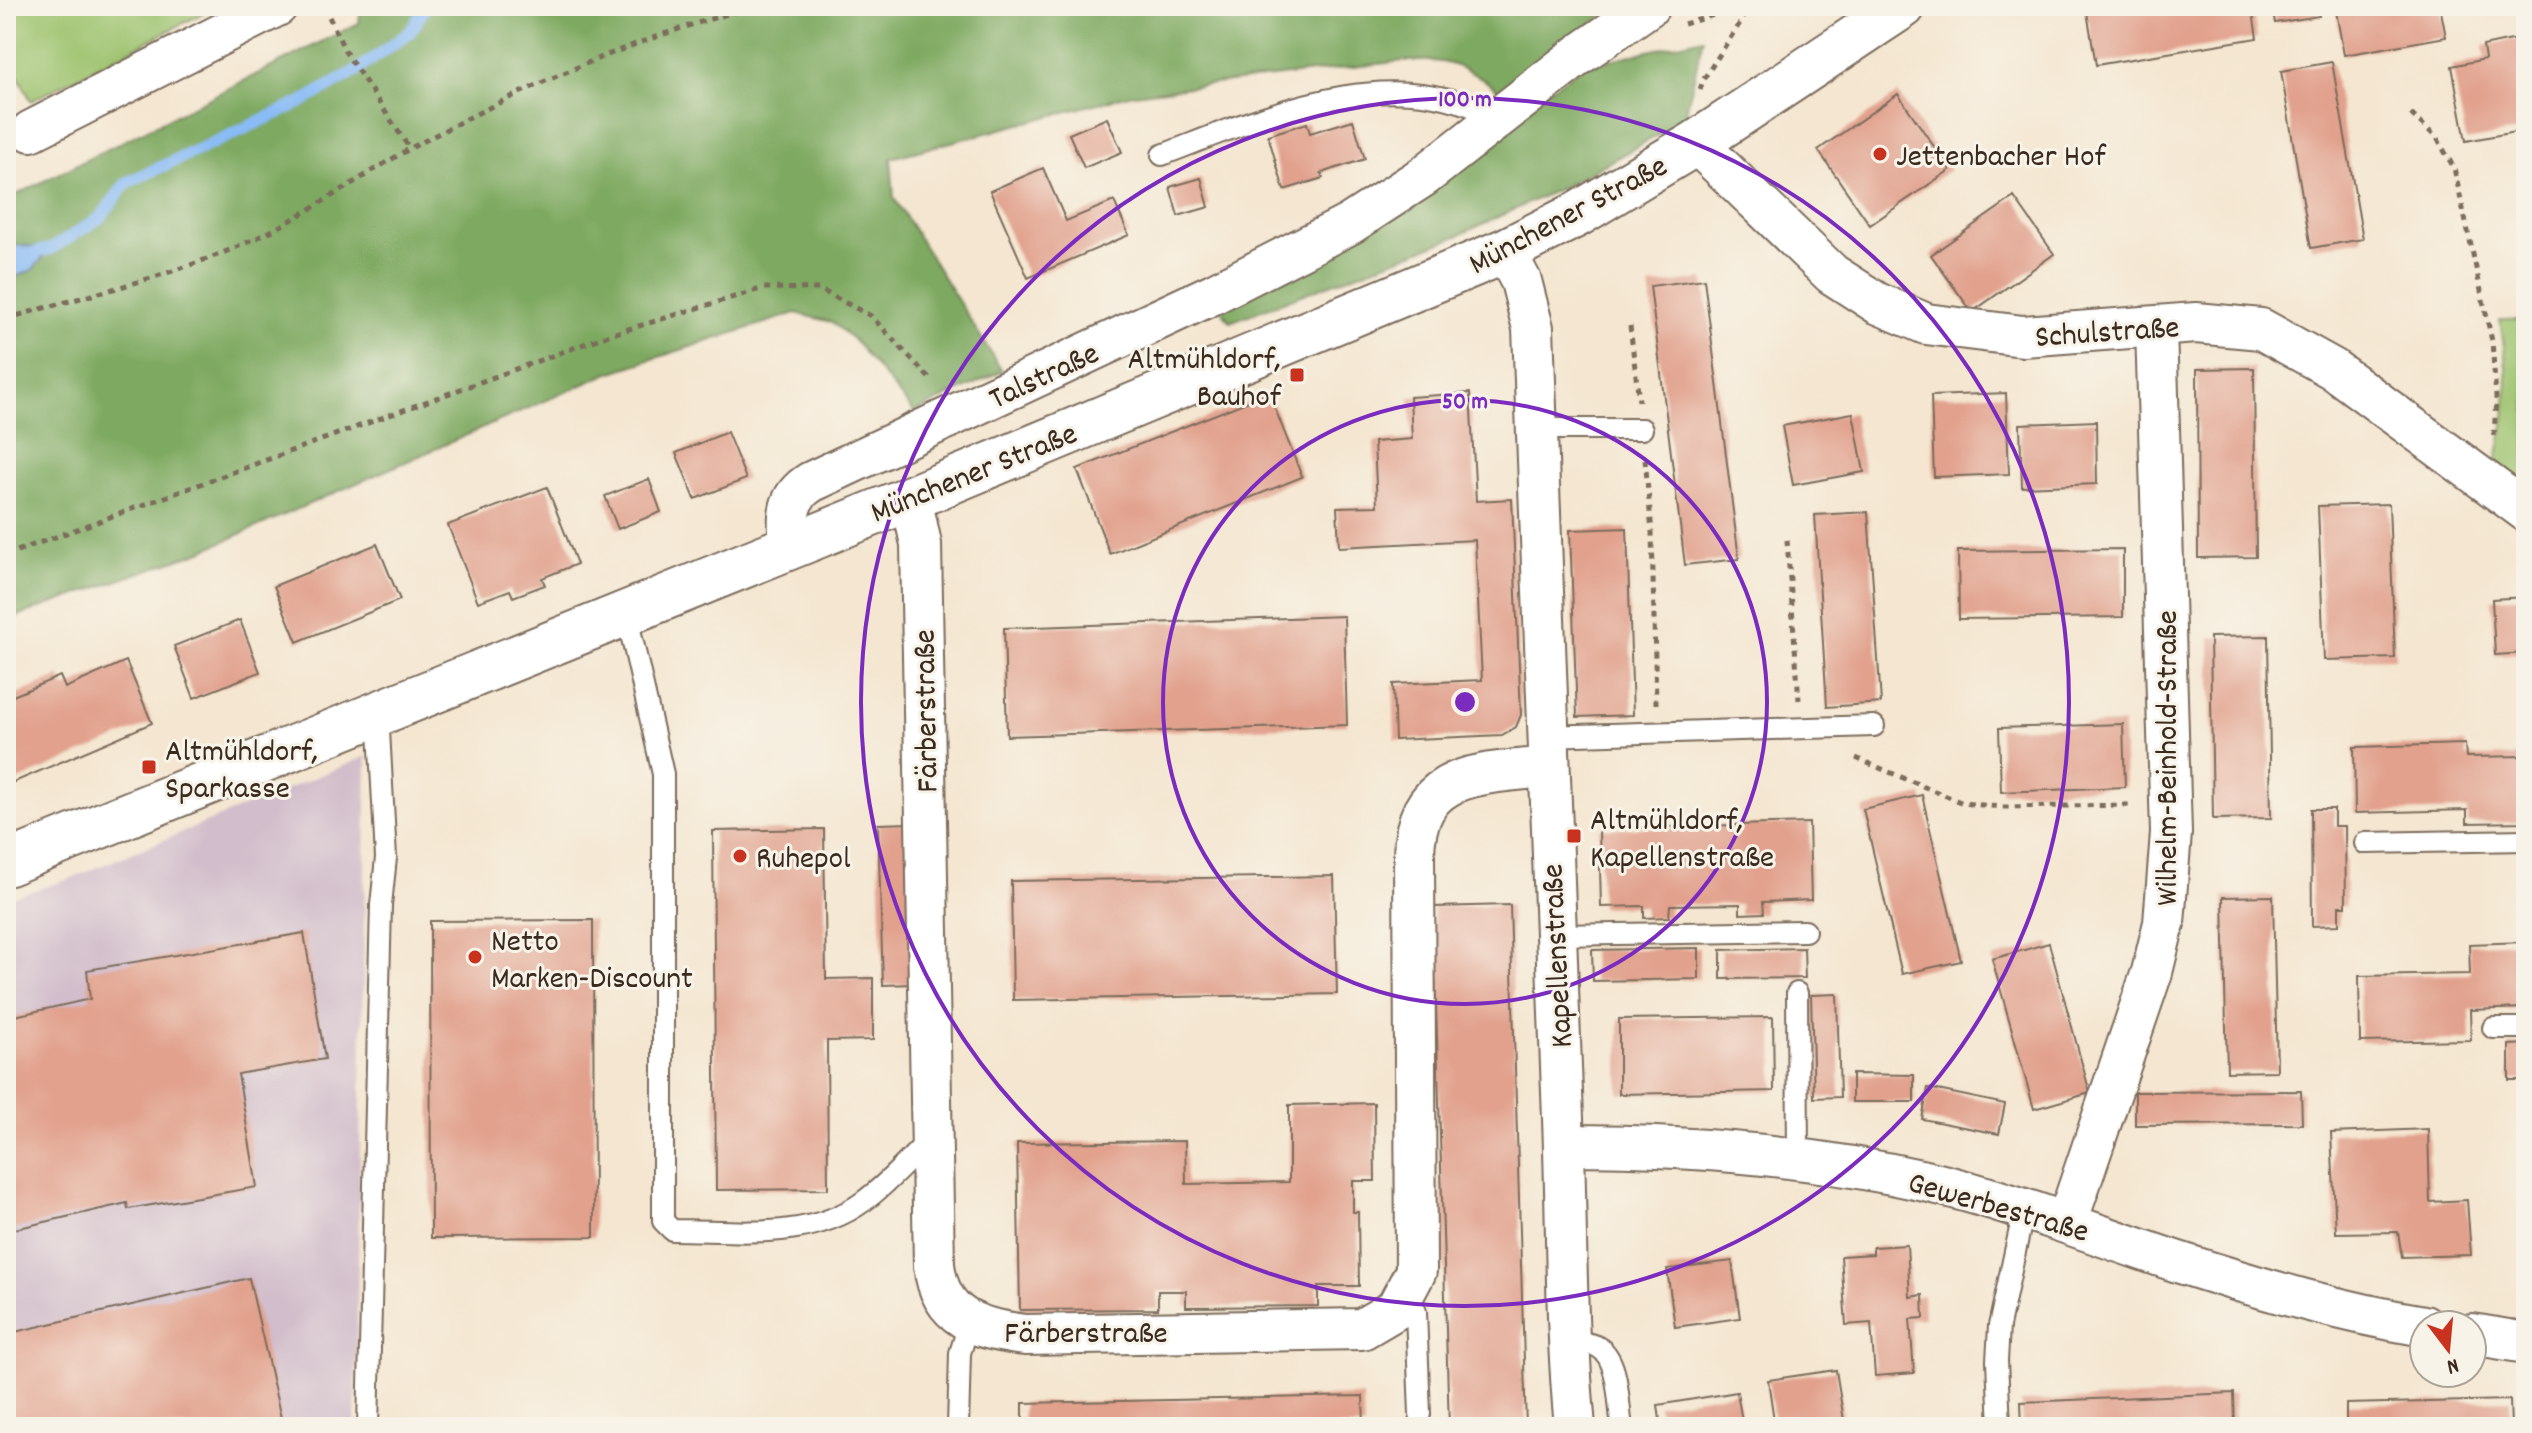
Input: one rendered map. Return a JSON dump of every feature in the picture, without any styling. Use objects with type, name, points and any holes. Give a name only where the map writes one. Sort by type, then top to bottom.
[{"type":"street","points":[[31,131],[277,6]]},
{"type":"street","name":"Talstraße","points":[[790,545],[788,516],[797,491],[1213,294],[1350,224],[1424,176],[1496,118],[1649,6]]},
{"type":"street","name":"Münchener Straße","points":[[6,864],[911,498],[1505,251],[1578,214],[1696,143],[1903,6]]},
{"type":"street","name":"Schulstraße","points":[[1696,143],[1832,274],[1877,303],[1926,324],[1968,332],[2023,336],[2156,327],[2240,326],[2281,338],[2333,369],[2526,511]]},
{"type":"street","name":"Kapellenstraße","points":[[1505,251],[1521,281],[1533,328],[1546,752],[1564,1145],[1566,1340],[1575,1427]]},
{"type":"street","name":"Wilhelm-Beinhold-Straße","points":[[2067,1222],[2152,972],[2164,923],[2170,804],[2156,327]]},
{"type":"street","name":"Färberstraße","points":[[911,498],[921,544],[936,1283],[942,1298],[970,1321],[987,1330],[1025,1335],[1362,1329],[1396,1309],[1408,1291]]},
{"type":"street","points":[[1408,1291],[1416,1271],[1414,854],[1418,818],[1436,793],[1458,782],[1546,752]]},
{"type":"street","name":"Gewerbestraße","points":[[1564,1145],[1727,1151],[1798,1159],[1932,1183],[2067,1222],[2268,1290],[2371,1317],[2408,1323]]},
{"type":"street","points":[[2488,1337],[2526,1343]]},
{"type":"lane","points":[[1162,155],[1270,114],[1356,95],[1436,94],[1471,104],[1496,118]]},
{"type":"lane","points":[[1536,429],[1642,429]]},
{"type":"lane","points":[[626,612],[663,774],[663,1221],[672,1230],[777,1232],[827,1222],[864,1201],[932,1137]]},
{"type":"lane","points":[[368,1427],[381,905],[386,858],[378,712]]},
{"type":"lane","points":[[1546,752],[1657,733],[1874,726]]},
{"type":"lane","points":[[2365,843],[2526,840]]},
{"type":"lane","points":[[1554,935],[1805,931]]},
{"type":"lane","points":[[1797,993],[1798,1159]]},
{"type":"lane","points":[[2493,1028],[2526,1028]]},
{"type":"lane","points":[[2000,1427],[1999,1326],[2024,1210]]},
{"type":"lane","points":[[1408,1291],[1416,1312],[1420,1414]]},
{"type":"lane","points":[[958,1427],[960,1353],[970,1321]]},
{"type":"lane","points":[[1566,1340],[1598,1346],[1607,1355],[1613,1369],[1622,1427]]},
{"type":"path","points":[[324,6],[346,53],[410,149]]},
{"type":"path","points":[[6,319],[166,276],[275,229],[410,149],[522,90],[605,53],[758,6]]},
{"type":"path","points":[[1696,143],[1692,117],[1703,80],[1751,6]]},
{"type":"path","points":[[2411,114],[2437,138],[2454,168],[2492,341],[2495,435],[2479,477]]},
{"type":"path","points":[[6,555],[609,335],[764,288],[819,289],[871,316],[961,412]]},
{"type":"path","points":[[1630,326],[1652,532],[1657,733]]},
{"type":"path","points":[[1787,540],[1801,729]]},
{"type":"path","points":[[1834,728],[1839,744],[1855,758],[1963,803],[2001,807],[2170,804]]},
{"type":"shaded area","points":[[367,756],[355,1427],[6,1427],[6,899],[67,880]]},
{"type":"green space","points":[[6,6],[217,6],[31,101],[6,52]]},
{"type":"green space","points":[[361,6],[1616,6],[1501,92],[1475,74],[1451,64],[1426,60],[1394,62],[1133,94],[891,158],[894,198],[1002,371],[914,412],[853,339],[831,322],[796,313],[609,373],[204,550],[6,620],[6,281],[32,270],[50,249],[6,244],[6,200],[359,23]]},
{"type":"green space","points":[[1703,38],[1684,121],[1565,186],[1457,236],[1230,322],[1223,312],[1233,296],[1585,66]]},
{"type":"green space","points":[[2500,320],[2526,320],[2526,492],[2494,469],[2507,395]]},
{"type":"water","points":[[6,244],[51,249],[32,270],[6,281]]},
{"type":"building","points":[[2086,6],[2252,6],[2257,38],[2096,65]]},
{"type":"building","points":[[2272,6],[2317,6],[2319,16],[2275,23]]},
{"type":"building","points":[[2335,6],[2440,6],[2446,37],[2344,55]]},
{"type":"building","points":[[2526,37],[2526,130],[2466,141],[2452,66],[2485,59],[2483,46]]},
{"type":"building","points":[[2332,62],[2363,239],[2311,248],[2281,71]]},
{"type":"building","points":[[1898,94],[1950,170],[1870,225],[1818,150]]},
{"type":"building","points":[[1107,118],[1122,152],[1084,168],[1069,134]]},
{"type":"building","points":[[1353,120],[1365,159],[1321,173],[1323,178],[1284,190],[1268,135],[1307,123],[1310,133]]},
{"type":"building","points":[[1043,168],[1066,221],[1114,201],[1129,235],[1028,278],[990,191]]},
{"type":"building","points":[[1201,178],[1209,207],[1178,216],[1170,187]]},
{"type":"building","points":[[2014,197],[2054,254],[1972,312],[1931,255]]},
{"type":"building","points":[[1704,279],[1739,559],[1685,565],[1650,286]]},
{"type":"building","points":[[2254,368],[2256,557],[2198,558],[2197,369]]},
{"type":"building","points":[[1269,393],[1302,477],[1110,554],[1077,469]]},
{"type":"building","points":[[1470,393],[1476,501],[1512,499],[1521,715],[1516,727],[1502,735],[1395,740],[1393,684],[1482,680],[1475,540],[1339,547],[1337,507],[1377,506],[1374,442],[1412,439],[1410,397]]},
{"type":"building","points":[[2006,393],[2009,474],[1934,477],[1931,396]]},
{"type":"building","points":[[1853,413],[1864,472],[1793,485],[1782,426]]},
{"type":"building","points":[[2096,421],[2097,484],[2022,487],[2020,424]]},
{"type":"building","points":[[727,432],[746,479],[695,499],[676,453]]},
{"type":"building","points":[[649,479],[661,512],[618,529],[605,496]]},
{"type":"building","points":[[547,487],[577,564],[542,578],[545,585],[513,597],[510,590],[478,602],[448,525]]},
{"type":"building","points":[[2389,504],[2395,658],[2324,660],[2318,506]]},
{"type":"building","points":[[1868,512],[1881,703],[1827,707],[1815,515]]},
{"type":"building","points":[[1627,528],[1633,715],[1577,717],[1570,530]]},
{"type":"building","points":[[377,544],[400,600],[297,642],[274,586]]},
{"type":"building","points":[[2123,549],[2123,617],[1959,619],[1958,551]]},
{"type":"building","points":[[2526,597],[2526,653],[2495,655],[2492,599]]},
{"type":"building","points":[[1344,616],[1347,725],[1007,736],[1004,628]]},
{"type":"building","points":[[240,620],[260,672],[194,698],[174,646]]},
{"type":"building","points":[[2268,636],[2271,818],[2213,819],[2210,637]]},
{"type":"building","points":[[126,661],[152,723],[12,783],[6,768],[6,699],[60,676],[65,688]]},
{"type":"building","points":[[2123,724],[2125,787],[2001,792],[1999,728]]},
{"type":"building","points":[[2465,744],[2466,757],[2526,756],[2526,822],[2467,823],[2467,810],[2355,813],[2354,747]]},
{"type":"building","points":[[1922,795],[1961,961],[1902,974],[1863,809]]},
{"type":"building","points":[[2311,809],[2334,809],[2334,826],[2345,826],[2346,906],[2339,906],[2339,925],[2312,926]]},
{"type":"building","points":[[911,823],[916,984],[883,985],[878,824]]},
{"type":"building","points":[[1809,823],[1811,900],[1763,902],[1764,913],[1740,914],[1740,904],[1670,905],[1669,917],[1644,918],[1644,906],[1601,907],[1599,829]]},
{"type":"building","points":[[824,829],[826,979],[873,978],[873,1040],[827,1041],[828,1189],[716,1190],[713,831]]},
{"type":"building","points":[[1334,876],[1337,994],[1013,1000],[1011,881]]},
{"type":"building","points":[[2273,896],[2277,1071],[2227,1072],[2223,897]]},
{"type":"building","points":[[1510,905],[1526,1427],[1449,1427],[1433,907]]},
{"type":"building","points":[[593,920],[594,1237],[431,1238],[430,921]]},
{"type":"building","points":[[304,933],[325,1059],[238,1074],[257,1187],[128,1209],[127,1203],[6,1231],[6,1018],[90,999],[87,970]]},
{"type":"building","points":[[2526,942],[2526,1008],[2470,1010],[2471,1040],[2360,1042],[2359,976],[2470,974],[2469,944]]},
{"type":"building","points":[[2049,943],[2090,1093],[2034,1109],[1992,959]]},
{"type":"building","points":[[1699,948],[1699,979],[1593,981],[1592,950]]},
{"type":"building","points":[[1804,948],[1805,978],[1721,979],[1721,950]]},
{"type":"building","points":[[1837,994],[1840,1097],[1814,1098],[1811,995]]},
{"type":"building","points":[[1773,1017],[1774,1091],[1619,1094],[1619,1019]]},
{"type":"building","points":[[2526,1044],[2526,1080],[2509,1080],[2509,1045]]},
{"type":"building","points":[[1852,1074],[1914,1075],[1914,1102],[1852,1102]]},
{"type":"building","points":[[1928,1088],[2005,1104],[1999,1134],[1922,1119]]},
{"type":"building","points":[[2301,1091],[2302,1124],[2135,1125],[2135,1092]]},
{"type":"building","points":[[1374,1103],[1375,1181],[1353,1181],[1353,1212],[1358,1212],[1359,1286],[1318,1286],[1318,1306],[1186,1307],[1186,1291],[1158,1291],[1158,1309],[1020,1310],[1017,1143],[1185,1141],[1186,1184],[1289,1182],[1289,1105]]},
{"type":"building","points":[[2428,1129],[2430,1202],[2467,1200],[2471,1255],[2402,1257],[2398,1232],[2336,1233],[2331,1133]]},
{"type":"building","points":[[1907,1245],[1910,1297],[1923,1295],[1924,1318],[1910,1319],[1914,1373],[1875,1376],[1871,1323],[1846,1325],[1841,1256],[1873,1254],[1873,1247]]},
{"type":"building","points":[[1732,1261],[1740,1318],[1675,1327],[1667,1269]]},
{"type":"building","points":[[249,1278],[283,1427],[12,1427],[6,1400],[6,1334]]},
{"type":"building","points":[[1836,1370],[1845,1427],[1775,1427],[1768,1380]]},
{"type":"building","points":[[1737,1392],[1743,1427],[1661,1427],[1658,1405]]},
{"type":"building","points":[[2234,1393],[2235,1427],[2022,1427],[2021,1402]]},
{"type":"building","points":[[1363,1396],[1364,1427],[1023,1427],[1023,1403]]},
{"type":"building","points":[[2510,1400],[2511,1427],[2346,1427],[2346,1404]]},
{"type":"waterway","points":[[6,259],[51,249],[101,217],[126,183],[302,102],[359,69],[410,32],[426,6]]},
{"type":"place","name":"Jettenbacher Hof","points":[[1880,154]]},
{"type":"place","name":"Altmühldorf, Bauhof","points":[[1297,375]]},
{"type":"place","name":"Altmühldorf, Sparkasse","points":[[149,767]]},
{"type":"place","name":"Altmühldorf, Kapellenstraße","points":[[1574,836]]},
{"type":"place","name":"Ruhepol","points":[[740,856]]},
{"type":"place","name":"Netto Marken-Discount","points":[[475,957]]}]
